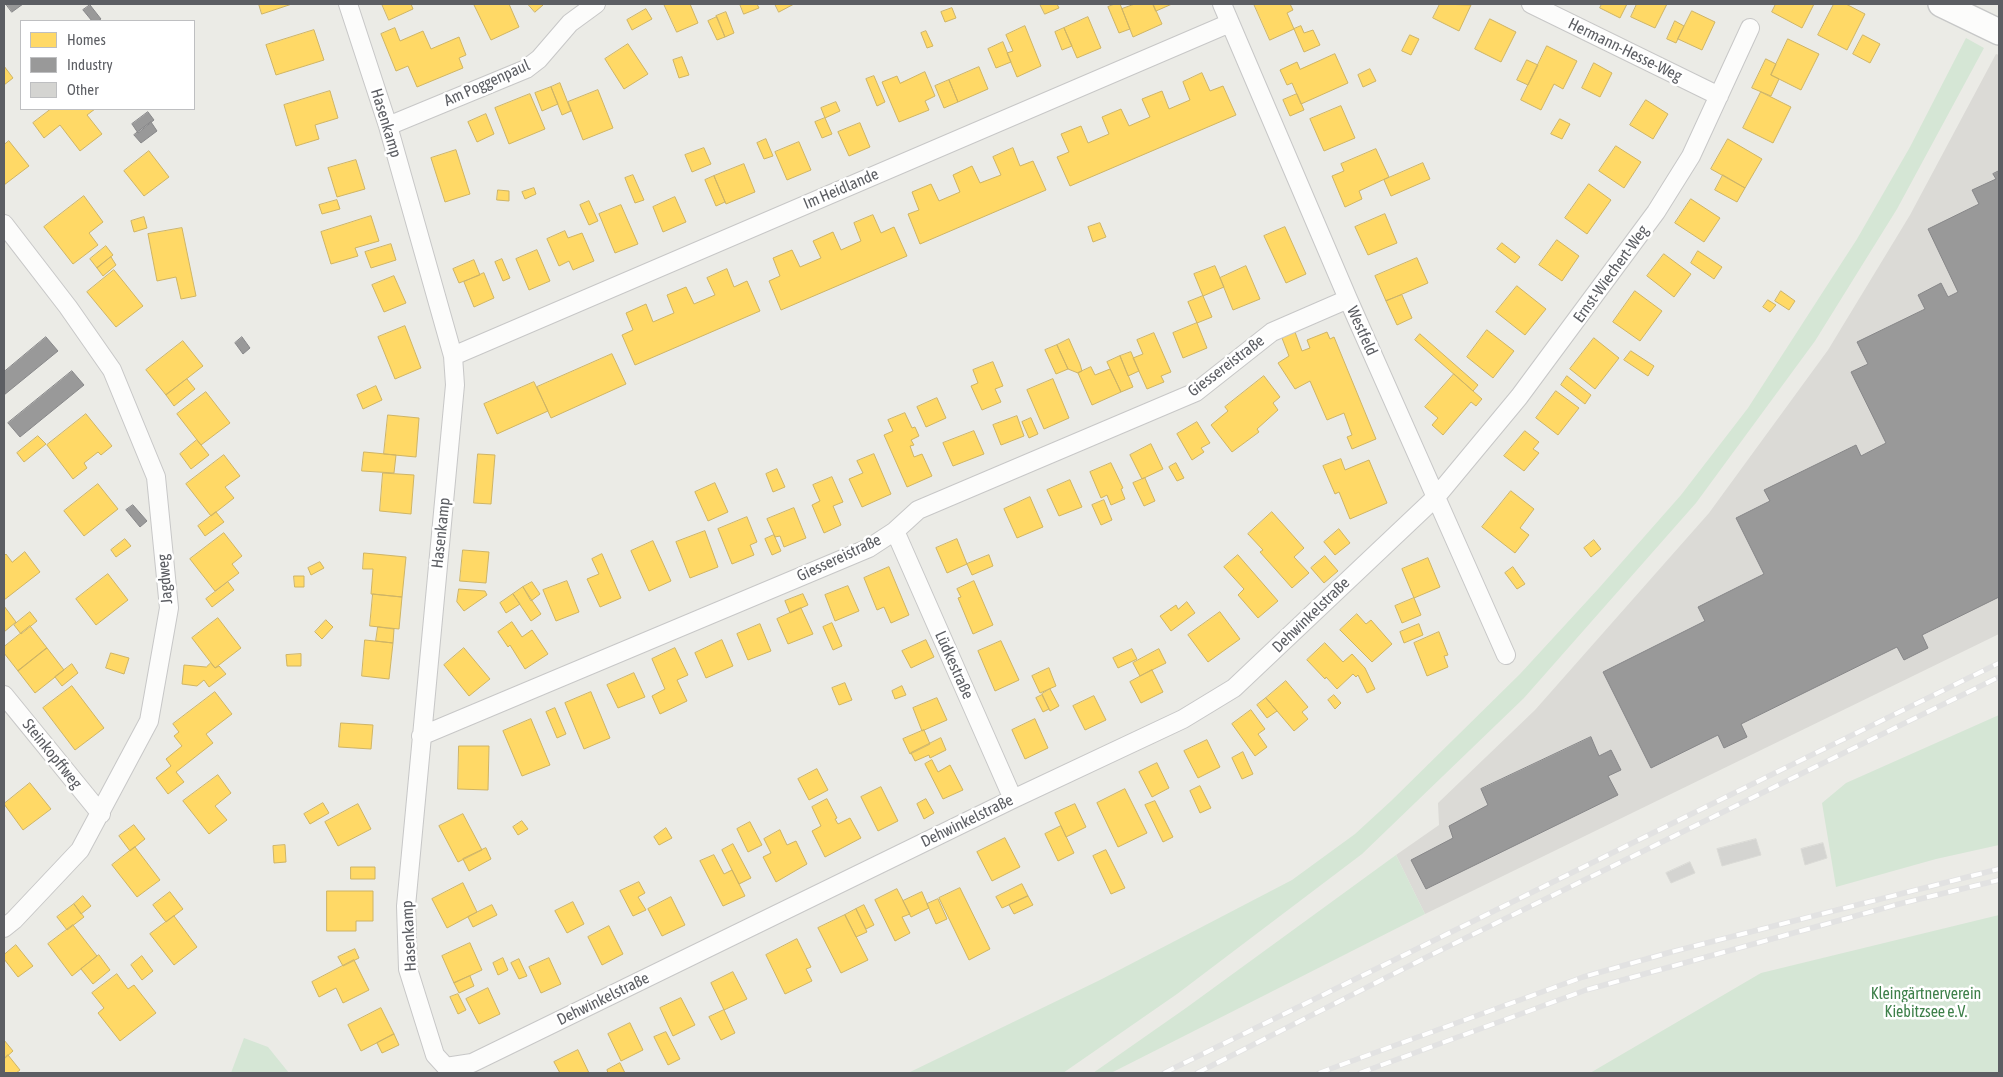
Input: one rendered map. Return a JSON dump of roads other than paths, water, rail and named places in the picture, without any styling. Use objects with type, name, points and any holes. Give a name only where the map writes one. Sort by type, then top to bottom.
[{"type":"street","name":"Hasenkamp","points":[[348,4],[388,126],[452,356],[455,385],[406,906],[408,969],[435,1055],[446,1067]]},
{"type":"street","name":"Am Poggenpaul","points":[[388,126],[526,69],[540,59],[570,23],[596,4]]},
{"type":"street","name":"Westfeld","points":[[1222,4],[1348,299],[1506,656]]},
{"type":"street","name":"Hermann-Hesse-Weg","points":[[1531,4],[1719,96]]},
{"type":"street","points":[[1941,4],[1999,32]]},
{"type":"street","name":"Im Heidlande","points":[[452,356],[1230,23]]},
{"type":"street","name":"Ernst-Wiechert-Weg","points":[[1436,497],[1519,398],[1656,212],[1691,156],[1750,28]]},
{"type":"street","name":"Jagdweg","points":[[4,224],[68,307],[112,370],[156,477],[169,608],[149,721],[101,814],[80,850],[14,920],[4,928]]},
{"type":"street","name":"Giessereistraße","points":[[421,736],[869,548],[895,531],[918,510],[1196,392],[1272,332],[1348,299]]},
{"type":"street","name":"Dehwinkelstraße","points":[[446,1067],[472,1064],[1013,799],[1183,718],[1234,688],[1436,497]]},
{"type":"street","name":"Lüdkestraße","points":[[895,531],[1013,799]]},
{"type":"street","name":"Steinkopffweg","points":[[4,695],[101,814]]},
{"type":"railway","points":[[1164,1073],[1999,663]]},
{"type":"railway","points":[[1197,1073],[1433,954],[1999,677]]},
{"type":"railway","points":[[1319,1073],[1583,977],[1671,952],[1999,869]]},
{"type":"railway","points":[[1360,1073],[1586,990],[1899,904],[1999,880]]},
{"type":"park label","name":"Kleingärtnerverein Kiebitzsee e.V.","points":[[1926,1003]]}]
